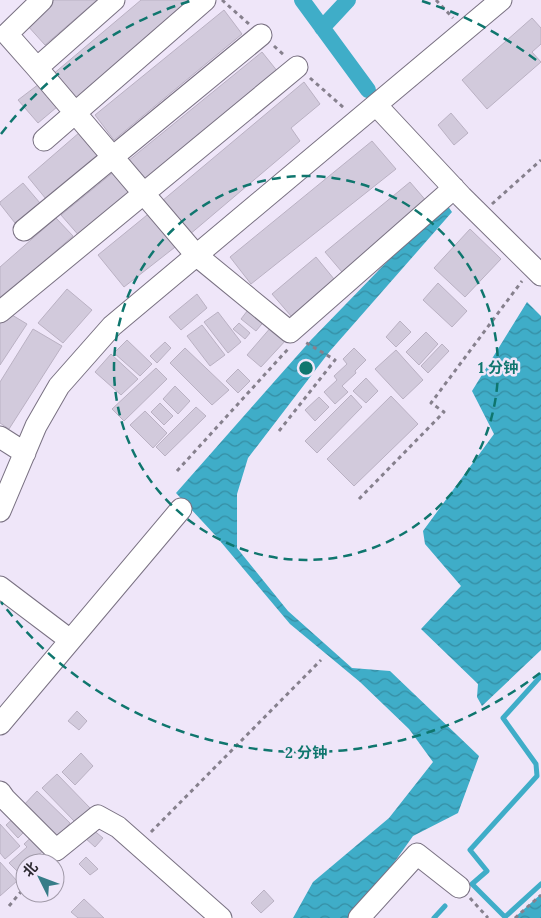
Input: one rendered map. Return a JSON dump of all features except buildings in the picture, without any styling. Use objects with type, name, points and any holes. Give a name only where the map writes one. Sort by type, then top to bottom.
[{"type":"street","points":[[42,0],[7,34],[196,255],[294,335],[454,188]]},
{"type":"street","points":[[37,68],[114,0]]},
{"type":"street","points":[[44,140],[205,0]]},
{"type":"street","points":[[0,511],[36,426],[59,386],[112,326],[501,0]]},
{"type":"street","points":[[24,230],[261,34]]},
{"type":"street","points":[[0,312],[297,67]]},
{"type":"street","points":[[376,106],[537,271]]},
{"type":"street","points":[[0,437],[24,453]]},
{"type":"street","points":[[0,724],[181,509]]},
{"type":"street","points":[[0,587],[70,640]]},
{"type":"street","points":[[0,792],[56,850],[98,816],[118,827],[221,918]]},
{"type":"street","points":[[359,918],[417,854],[459,887]]},
{"type":"path","points":[[436,0],[465,30]]},
{"type":"path","points":[[480,214],[541,160]]},
{"type":"path","points":[[359,499],[444,412],[431,403],[537,271]]},
{"type":"path","points":[[177,471],[294,335],[335,360],[280,431]]},
{"type":"path","points":[[138,845],[321,660]]},
{"type":"path","points":[[459,887],[488,918]]},
{"type":"path","points":[[515,918],[541,895]]},
{"type":"path","points":[[9,906],[15,899]]},
{"type":"water","points":[[445,202],[452,212],[330,351],[248,458],[237,494],[237,548],[288,611],[352,668],[390,671],[479,756],[458,813],[413,836],[381,881],[348,918],[293,918],[313,882],[389,818],[433,762],[409,729],[360,682],[290,624],[215,535],[176,493],[311,340]]},
{"type":"water","points":[[527,302],[541,316],[541,650],[482,706],[477,697],[478,684],[421,629],[461,586],[425,544],[423,531],[494,434],[472,391]]},
{"type":"water","points":[[541,894],[541,918],[514,918]]},
{"type":"waterway","points":[[302,0],[368,90]]},
{"type":"waterway","points":[[322,28],[348,0]]},
{"type":"waterway","points":[[541,676],[503,718],[536,764],[537,776],[470,850],[487,871],[472,884],[505,917],[541,884]]},
{"type":"waterway","points":[[434,918],[445,906]]}]
